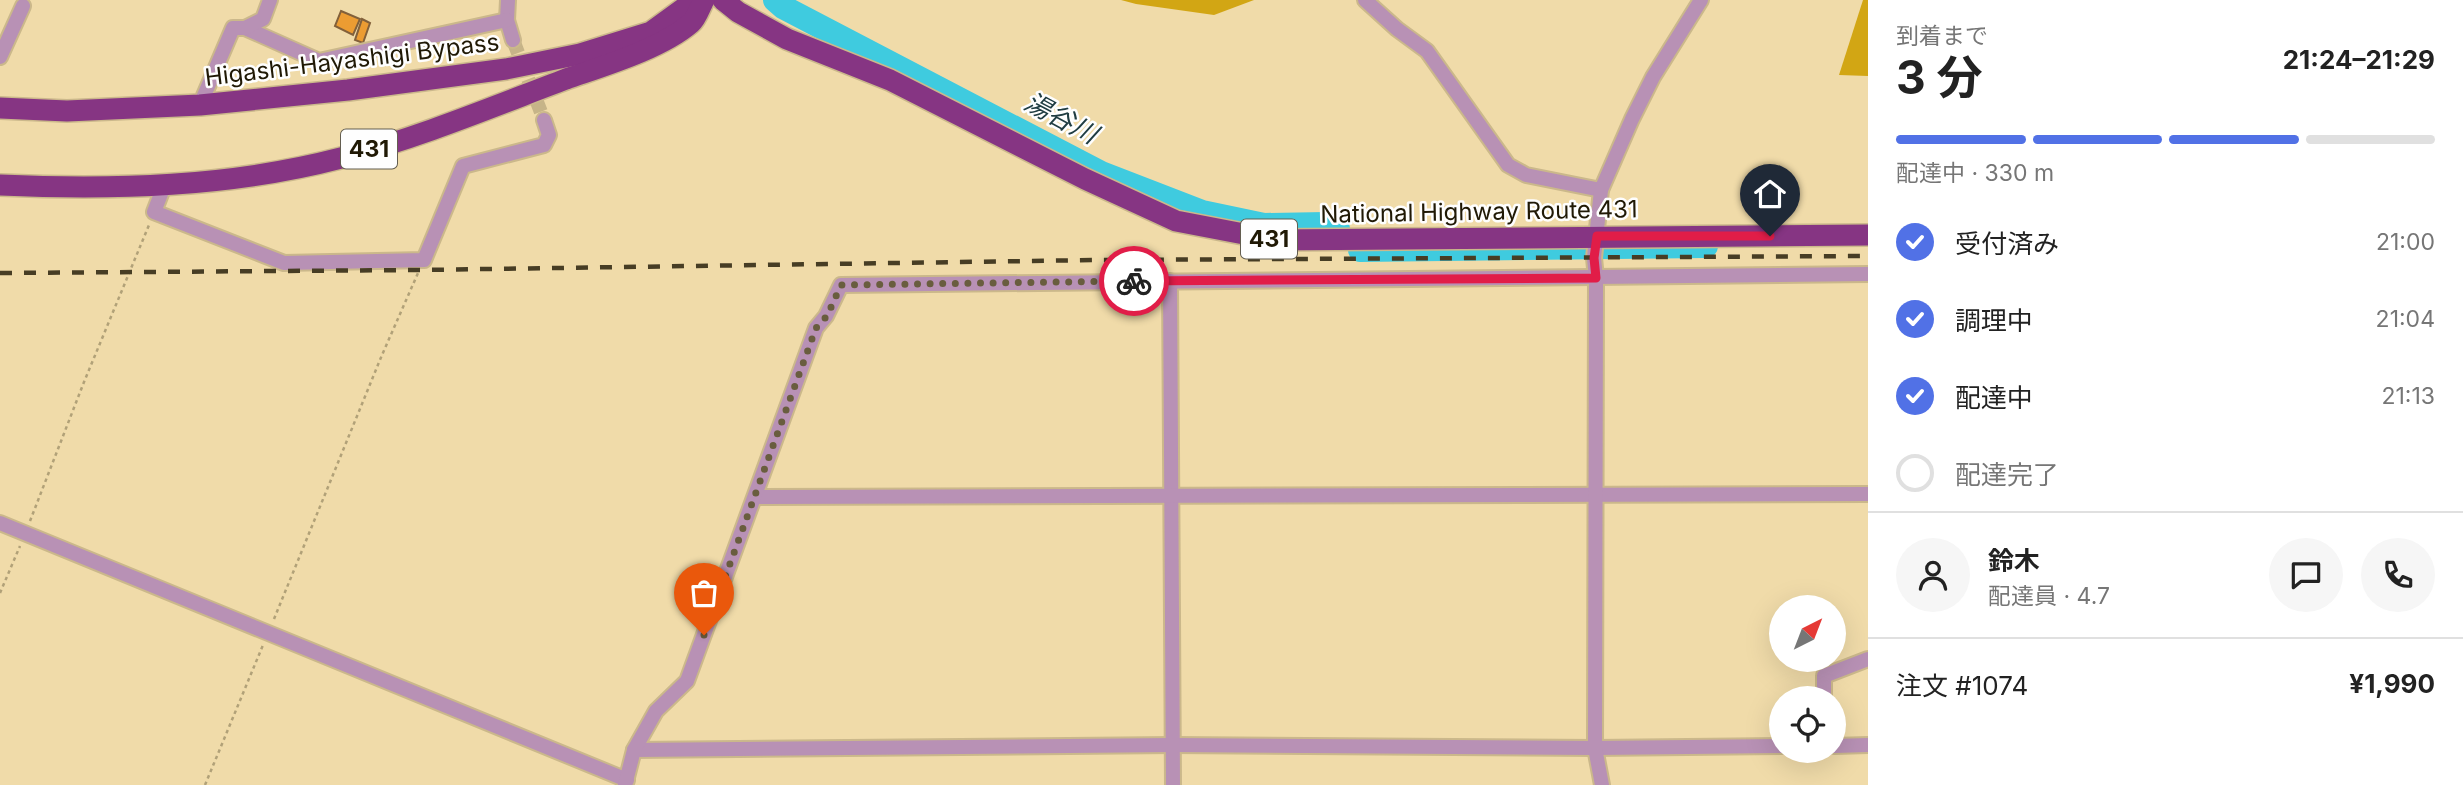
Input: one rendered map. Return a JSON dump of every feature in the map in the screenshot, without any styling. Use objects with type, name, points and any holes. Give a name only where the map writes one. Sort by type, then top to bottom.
[{"type":"highway","name":"Higashi-Hayashigi Bypass","points":[[0,108],[80,111],[200,105],[348,90],[506,69],[580,54],[651,32],[695,0]]},
{"type":"highway","name":"431","points":[[0,185],[164,186],[295,168],[379,146],[627,57],[693,22],[704,0]]},
{"type":"highway","name":"National Highway Route 431","points":[[723,0],[738,12],[787,39],[890,80],[1073,173],[1176,221],[1275,240],[1868,235]]},
{"type":"street","points":[[245,28],[263,19],[270,0]]},
{"type":"street","points":[[508,0],[507,20],[513,40]]},
{"type":"street","points":[[1365,0],[1427,51],[1508,165],[1527,175],[1601,190]]},
{"type":"street","points":[[1602,785],[1595,748],[1594,258],[1601,190],[1648,88],[1701,0]]},
{"type":"street","points":[[0,57],[23,6]]},
{"type":"street","points":[[200,105],[233,28],[245,28],[319,61],[507,20]]},
{"type":"street","points":[[164,186],[154,212],[284,263],[424,260],[463,166],[544,145],[550,135],[544,120]]},
{"type":"street","points":[[0,523],[626,782],[634,750],[656,711],[687,681],[816,328],[827,316],[841,285],[1868,274]]},
{"type":"street","points":[[1170,281],[1173,785]]},
{"type":"street","points":[[755,497],[1868,495]]},
{"type":"street","points":[[1824,686],[1824,676],[1868,659]]},
{"type":"street","points":[[634,750],[1173,745],[1595,748],[1769,746]]},
{"type":"street","points":[[1846,746],[1868,746]]},
{"type":"path","points":[[0,593],[154,212]]},
{"type":"path","points":[[205,785],[382,355],[424,260]]},
{"type":"shaded area","points":[[1121,0],[1254,0],[1214,15]]},
{"type":"shaded area","points":[[1863,0],[1868,0],[1868,76],[1839,75]]},
{"type":"building","points":[[341,11],[360,19],[353,35],[335,26]]},
{"type":"building","points":[[362,19],[370,23],[363,43],[355,40]]},
{"type":"waterway","name":"湯谷川","points":[[775,0],[783,7],[1101,173],[1202,212],[1264,225],[1326,224],[1338,229]]},
{"type":"waterway","name":"湯谷川","points":[[1360,250],[1706,246]]},
{"type":"tunnel","points":[[513,40],[544,120]]},
{"type":"railway","points":[[0,273],[1098,260],[1868,256]]},
{"type":"way so far","points":[[704,635],[816,328],[827,316],[841,285],[1134,281]]},
{"type":"route","points":[[1134,281],[1596,278],[1594,258],[1597,236],[1770,236]]}]
